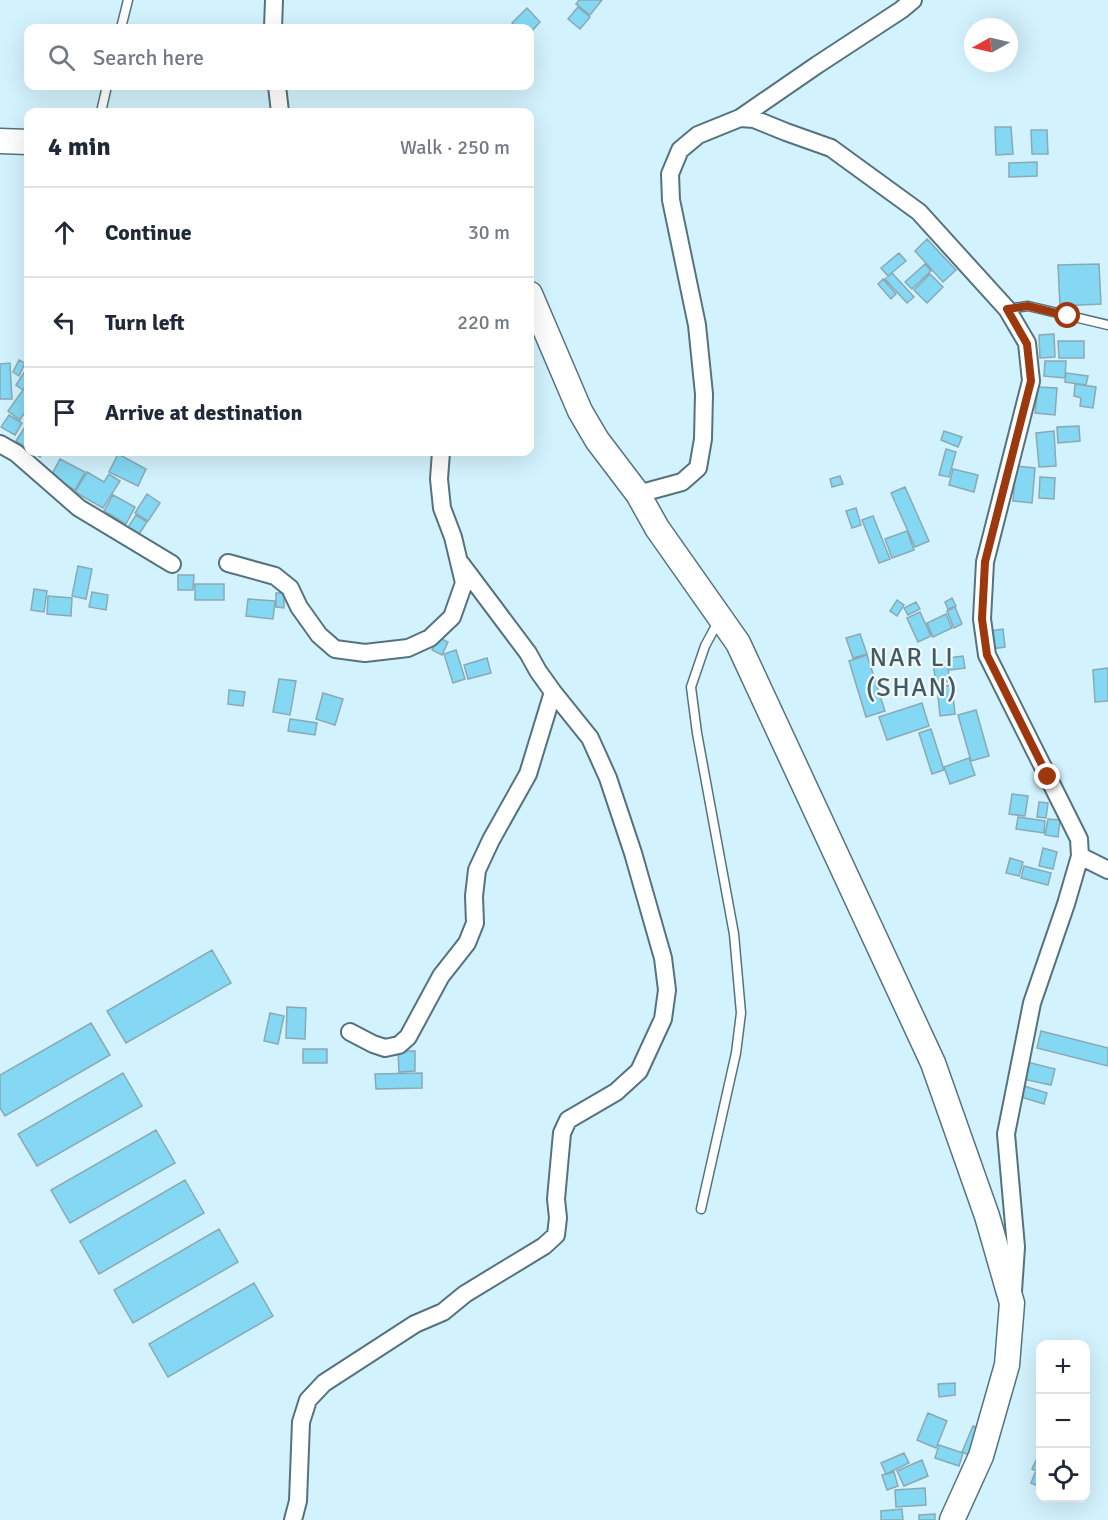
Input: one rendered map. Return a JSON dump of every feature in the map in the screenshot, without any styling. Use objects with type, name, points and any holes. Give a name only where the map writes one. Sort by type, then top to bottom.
[{"type":"main road","points":[[0,141],[24,142]]},
{"type":"main road","points":[[534,303],[580,411],[597,440],[638,494],[657,528],[738,643],[933,1063],[987,1216],[1012,1303],[1007,1365],[981,1456],[952,1520]]},
{"type":"street","points":[[273,24],[274,0]]},
{"type":"street","points":[[638,494],[682,482],[698,468],[703,439],[704,394],[697,326],[671,200],[670,174],[680,150],[698,135],[740,118],[913,0]]},
{"type":"street","points":[[277,90],[280,108]]},
{"type":"street","points":[[740,118],[754,119],[831,148],[919,212],[1007,309],[1027,344],[1031,381],[985,562],[982,619],[987,655],[1079,839],[1080,856],[1032,1003],[1006,1134],[1016,1247],[1012,1303]]},
{"type":"street","points":[[0,444],[16,453],[79,508],[172,564]]},
{"type":"street","points":[[228,563],[275,576],[290,588],[299,607],[319,635],[335,649],[365,653],[408,648],[430,638],[452,618],[464,583],[453,537],[442,508],[439,479],[441,456]]},
{"type":"street","points":[[293,1520],[298,1501],[302,1422],[308,1400],[324,1383],[415,1324],[443,1312],[465,1294],[543,1246],[556,1235],[558,1218],[556,1199],[562,1133],[568,1120],[616,1092],[639,1071],[663,1019],[667,990],[663,958],[633,853],[608,778],[590,738],[553,692],[528,653],[459,561]]},
{"type":"street","points":[[350,1032],[385,1048],[399,1045],[408,1037],[441,976],[467,944],[475,923],[474,896],[477,870],[528,774],[553,692]]},
{"type":"street","points":[[1080,856],[1108,870]]},
{"type":"lane","points":[[122,24],[128,0]]},
{"type":"lane","points":[[102,108],[106,90]]},
{"type":"lane","points":[[1007,309],[1028,306],[1108,325]]},
{"type":"lane","points":[[701,1209],[736,1053],[741,1013],[734,934],[697,733],[692,687],[705,646],[721,618]]},
{"type":"building","points":[[579,0],[602,0],[590,15],[576,4]]},
{"type":"building","points":[[578,7],[590,17],[580,29],[568,19]]},
{"type":"building","points":[[527,8],[540,22],[534,29],[534,24],[512,23]]},
{"type":"building","points":[[995,127],[1011,127],[1013,154],[996,155]]},
{"type":"building","points":[[1031,130],[1047,130],[1048,154],[1032,154]]},
{"type":"building","points":[[1037,162],[1037,176],[1009,177],[1009,163]]},
{"type":"building","points":[[927,239],[956,270],[943,282],[915,251]]},
{"type":"building","points":[[899,253],[906,261],[888,276],[881,268]]},
{"type":"building","points":[[925,264],[931,271],[912,289],[905,282]]},
{"type":"building","points":[[1099,264],[1101,304],[1060,306],[1058,265]]},
{"type":"building","points":[[892,273],[914,297],[907,303],[885,279]]},
{"type":"building","points":[[930,274],[943,287],[927,303],[914,290]]},
{"type":"building","points":[[883,279],[896,294],[891,299],[878,284]]},
{"type":"building","points":[[1054,334],[1055,357],[1040,358],[1039,335]]},
{"type":"building","points":[[1058,341],[1084,341],[1084,358],[1059,358]]},
{"type":"building","points":[[19,360],[24,362],[19,376],[13,372]]},
{"type":"building","points":[[1045,361],[1066,361],[1065,378],[1044,376]]},
{"type":"building","points":[[10,363],[12,399],[0,399],[0,364]]},
{"type":"building","points":[[24,373],[23,390],[16,385]]},
{"type":"building","points":[[1066,373],[1088,376],[1086,385],[1065,382]]},
{"type":"building","points":[[1075,384],[1096,387],[1093,408],[1080,406],[1081,398],[1074,396]]},
{"type":"building","points":[[1038,387],[1057,388],[1055,415],[1035,413]]},
{"type":"building","points":[[24,388],[24,414],[20,420],[8,411]]},
{"type":"building","points":[[9,415],[22,423],[15,435],[1,427]]},
{"type":"building","points":[[1079,426],[1080,441],[1058,443],[1057,427]]},
{"type":"building","points":[[24,429],[24,446],[16,441]]},
{"type":"building","points":[[944,431],[962,437],[958,447],[941,440]]},
{"type":"building","points":[[1054,431],[1056,466],[1039,467],[1036,433]]},
{"type":"building","points":[[946,449],[956,452],[949,477],[939,475]]},
{"type":"building","points":[[117,456],[122,456],[146,469],[138,486],[109,472]]},
{"type":"building","points":[[60,459],[85,472],[75,490],[51,476]]},
{"type":"building","points":[[1016,466],[1035,468],[1032,503],[1013,501]]},
{"type":"building","points":[[953,469],[978,475],[974,492],[949,485]]},
{"type":"building","points":[[87,472],[104,482],[109,474],[120,481],[103,508],[75,492]]},
{"type":"building","points":[[840,476],[843,484],[832,487],[830,479]]},
{"type":"building","points":[[1040,477],[1055,478],[1054,499],[1039,498]]},
{"type":"building","points":[[905,487],[929,541],[915,547],[891,493]]},
{"type":"building","points":[[147,494],[160,503],[148,521],[135,513]]},
{"type":"building","points":[[113,495],[135,507],[126,524],[104,511]]},
{"type":"building","points":[[856,508],[861,525],[852,528],[846,511]]},
{"type":"building","points":[[136,515],[147,522],[136,539],[125,532]]},
{"type":"building","points":[[873,516],[890,559],[879,563],[862,520]]},
{"type":"building","points":[[907,531],[914,550],[892,558],[885,539]]},
{"type":"building","points":[[78,566],[92,569],[86,599],[72,596]]},
{"type":"building","points":[[178,575],[194,575],[193,590],[178,590]]},
{"type":"building","points":[[195,584],[224,584],[224,600],[195,600]]},
{"type":"building","points":[[34,589],[47,591],[44,612],[31,610]]},
{"type":"building","points":[[92,592],[108,595],[106,610],[89,607]]},
{"type":"building","points":[[276,593],[284,593],[284,608],[276,607]]},
{"type":"building","points":[[48,596],[72,598],[71,616],[47,614]]},
{"type":"building","points":[[952,598],[956,606],[948,609],[945,602]]},
{"type":"building","points":[[248,599],[275,601],[273,619],[246,616]]},
{"type":"building","points":[[897,600],[904,605],[897,616],[890,611]]},
{"type":"building","points":[[916,602],[920,609],[908,615],[904,608]]},
{"type":"building","points":[[955,607],[962,624],[954,628],[947,611]]},
{"type":"building","points":[[920,612],[931,636],[918,642],[907,618]]},
{"type":"building","points":[[946,614],[952,628],[933,637],[927,623]]},
{"type":"building","points":[[1003,629],[1005,647],[992,649],[990,631]]},
{"type":"building","points":[[860,634],[867,654],[853,658],[846,638]]},
{"type":"building","points":[[438,637],[448,642],[442,655],[432,650]]},
{"type":"building","points":[[456,650],[465,679],[453,683],[444,654]]},
{"type":"building","points":[[867,655],[885,711],[866,717],[849,661]]},
{"type":"building","points":[[963,656],[965,668],[950,670],[948,658]]},
{"type":"building","points":[[487,658],[491,673],[468,679],[464,665]]},
{"type":"building","points":[[947,662],[950,681],[936,683],[933,664]]},
{"type":"building","points":[[1108,668],[1108,701],[1095,702],[1093,670]]},
{"type":"building","points":[[279,679],[296,681],[290,715],[273,712]]},
{"type":"building","points":[[952,685],[955,714],[940,716],[937,687]]},
{"type":"building","points":[[229,690],[245,692],[243,706],[228,704]]},
{"type":"building","points":[[323,693],[343,699],[335,725],[316,719]]},
{"type":"building","points":[[922,703],[929,726],[887,740],[879,717]]},
{"type":"building","points":[[976,710],[989,756],[971,761],[958,715]]},
{"type":"building","points":[[290,719],[317,723],[315,735],[288,731]]},
{"type":"building","points":[[931,729],[944,770],[932,774],[919,733]]},
{"type":"building","points":[[969,758],[975,775],[950,784],[944,767]]},
{"type":"building","points":[[1012,794],[1028,796],[1025,816],[1009,814]]},
{"type":"building","points":[[1039,802],[1048,803],[1046,818],[1037,817]]},
{"type":"building","points":[[1018,817],[1045,821],[1044,833],[1016,829]]},
{"type":"building","points":[[1048,819],[1060,820],[1058,837],[1045,835]]},
{"type":"building","points":[[1043,848],[1057,852],[1053,869],[1039,866]]},
{"type":"building","points":[[1010,858],[1023,862],[1019,876],[1006,873]]},
{"type":"building","points":[[1024,866],[1051,873],[1048,885],[1021,878]]},
{"type":"building","points":[[212,950],[231,983],[126,1043],[107,1011]]},
{"type":"building","points":[[287,1007],[306,1008],[305,1039],[286,1038]]},
{"type":"building","points":[[270,1013],[284,1016],[278,1044],[264,1041]]},
{"type":"building","points":[[91,1023],[110,1055],[5,1116],[0,1108],[0,1075]]},
{"type":"building","points":[[1041,1031],[1108,1048],[1108,1066],[1037,1048]]},
{"type":"building","points":[[303,1049],[327,1049],[327,1063],[303,1063]]},
{"type":"building","points":[[398,1051],[415,1051],[415,1071],[399,1072]]},
{"type":"building","points":[[1027,1062],[1055,1069],[1051,1085],[1023,1079]]},
{"type":"building","points":[[123,1073],[142,1106],[37,1166],[18,1134]]},
{"type":"building","points":[[422,1073],[422,1088],[376,1089],[375,1074]]},
{"type":"building","points":[[1024,1086],[1047,1093],[1044,1104],[1021,1097]]},
{"type":"building","points":[[156,1130],[175,1163],[70,1223],[51,1190]]},
{"type":"building","points":[[185,1180],[204,1213],[99,1274],[80,1241]]},
{"type":"building","points":[[219,1229],[238,1262],[133,1323],[114,1290]]},
{"type":"building","points":[[254,1283],[273,1316],[168,1377],[149,1344]]},
{"type":"building","points":[[955,1383],[955,1395],[939,1397],[938,1384]]},
{"type":"building","points":[[928,1413],[947,1421],[936,1448],[917,1440]]},
{"type":"building","points":[[973,1426],[985,1431],[974,1457],[962,1452]]},
{"type":"building","points":[[939,1445],[963,1453],[959,1466],[935,1458]]},
{"type":"building","points":[[904,1453],[909,1463],[886,1474],[881,1463]]},
{"type":"building","points":[[922,1460],[928,1476],[904,1486],[897,1471]]},
{"type":"building","points":[[894,1472],[898,1486],[887,1490],[882,1475]]},
{"type":"building","points":[[1035,1473],[1036,1473],[1036,1485],[1031,1483]]},
{"type":"building","points":[[925,1488],[926,1505],[896,1507],[895,1490]]},
{"type":"building","points":[[902,1509],[903,1520],[881,1520],[881,1511]]},
{"type":"building","points":[[935,1514],[935,1520],[919,1520],[919,1515]]},
{"type":"district","name":"NAR LI (SHAN)","points":[[912,672]]},
{"type":"route","points":[[1048,777],[987,655],[982,619],[985,562],[1031,381],[1027,344],[1007,309],[1028,306],[1068,316]]}]
